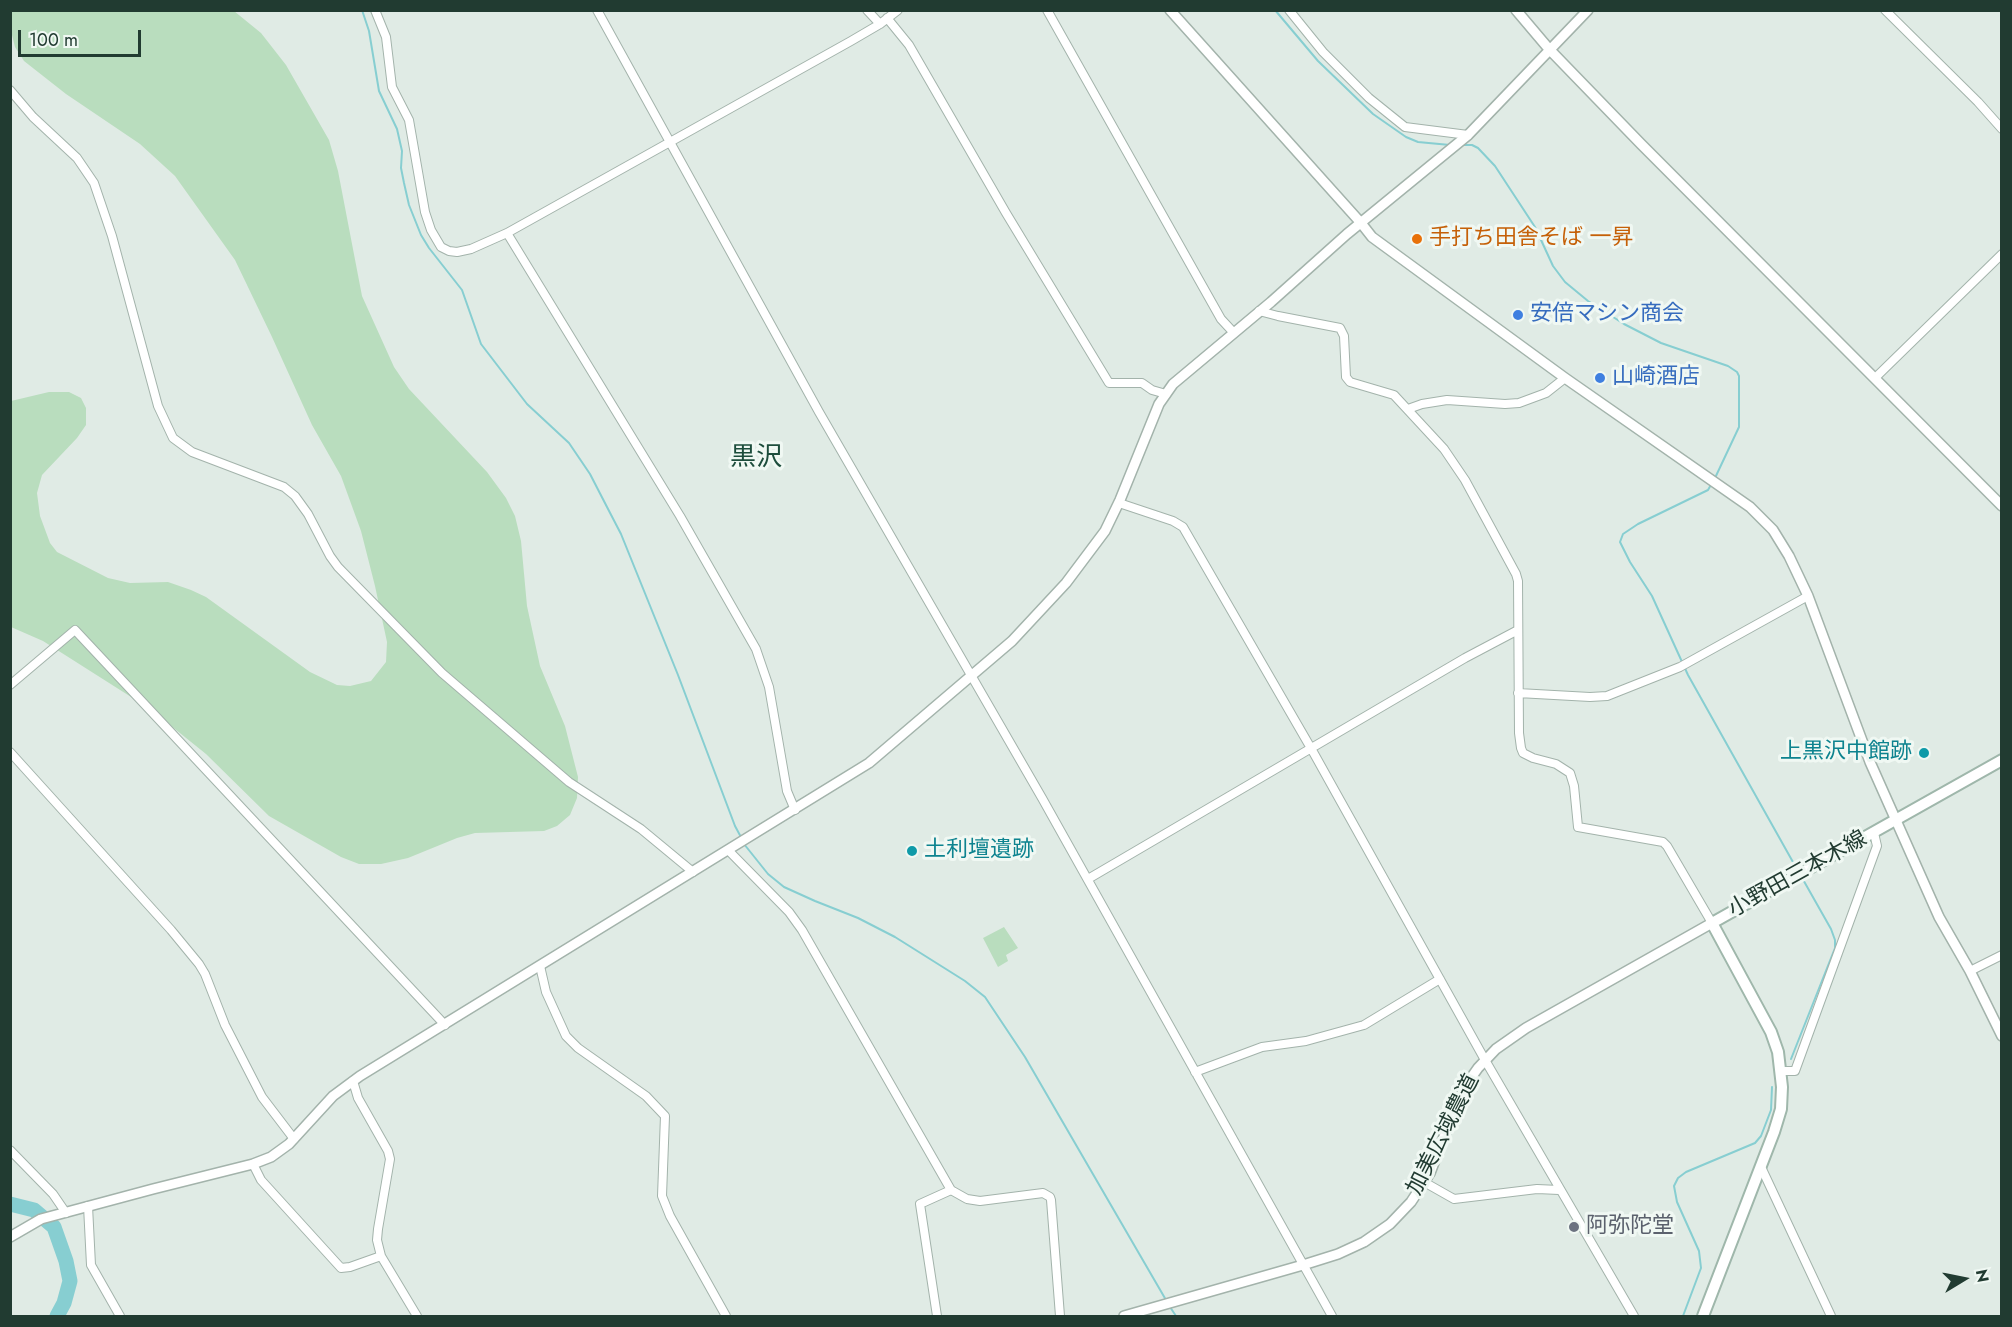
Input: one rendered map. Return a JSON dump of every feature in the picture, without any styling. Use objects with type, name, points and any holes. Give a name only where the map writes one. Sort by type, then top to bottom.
[{"type":"main road","name":"小野田三本木線","points":[[1703,1317],[1781,1109],[1781,1071],[1778,1052],[1771,1032],[1712,923],[2001,760]]},
{"type":"street","points":[[375,10],[386,36],[392,87],[409,120],[425,212],[437,242],[449,251],[464,251],[507,232],[880,24],[898,10]]},
{"type":"street","points":[[597,10],[819,412],[1088,879],[1332,1317]]},
{"type":"street","points":[[867,10],[880,24]]},
{"type":"street","points":[[1047,10],[1221,319],[1234,333]]},
{"type":"street","points":[[1170,10],[1372,237],[1565,378],[1750,507],[1773,530],[1789,556],[1808,596],[1869,762],[1939,917],[1970,971],[2001,1036]]},
{"type":"street","points":[[1289,10],[1323,52],[1369,98],[1405,127],[1464,138]]},
{"type":"street","points":[[1516,10],[1549,49],[2001,506]]},
{"type":"street","points":[[10,1237],[41,1220],[253,1164],[271,1157],[294,1139],[333,1096],[353,1081],[869,763],[972,677],[1051,602],[1105,531],[1119,503],[1159,404],[1182,376],[1464,138],[1588,10]]},
{"type":"street","points":[[1885,10],[1978,102],[2001,129]]},
{"type":"street","points":[[887,18],[909,45],[1006,213],[1109,383],[1142,383],[1152,390],[1166,394]]},
{"type":"street","points":[[10,90],[33,117],[77,158],[94,183],[112,236],[158,406],[173,438],[192,452],[284,487],[295,496],[338,567],[442,673],[569,782],[641,829],[693,872]]},
{"type":"street","points":[[507,232],[748,632],[764,670],[787,791],[795,810]]},
{"type":"street","points":[[1875,378],[2001,254]]},
{"type":"street","points":[[1259,311],[1340,328],[1344,336],[1346,377],[1350,382],[1389,393],[1408,409],[1444,449],[1465,480],[1516,574],[1518,693],[1523,753],[1556,764],[1570,773],[1574,786],[1578,827],[1663,842],[1712,923]]},
{"type":"street","points":[[1408,409],[1422,404],[1448,400],[1519,403],[1546,393],[1565,378]]},
{"type":"street","points":[[1119,503],[1183,526],[1312,750],[1559,1190],[1634,1317]]},
{"type":"street","points":[[1518,693],[1607,696],[1680,668],[1808,596]]},
{"type":"street","points":[[10,685],[75,630],[445,1025]]},
{"type":"street","points":[[1088,879],[1312,750],[1465,658],[1518,630]]},
{"type":"street","points":[[10,752],[199,964],[237,1052],[262,1097],[294,1139]]},
{"type":"street","points":[[1781,1071],[1795,1071],[1877,846],[1874,832]]},
{"type":"street","points":[[731,847],[789,912],[802,930],[951,1190],[968,1199],[980,1201],[1036,1193],[1043,1193],[1050,1197],[1059,1317]]},
{"type":"street","name":"加美広域農道","points":[[1124,1317],[1304,1265],[1338,1254],[1364,1242],[1390,1224],[1411,1202],[1430,1173],[1466,1085],[1496,1049],[1526,1028],[1712,923]]},
{"type":"street","points":[[1970,971],[2001,955]]},
{"type":"street","points":[[540,966],[546,992],[566,1036],[578,1048],[646,1096],[665,1116],[662,1196],[670,1216],[726,1317]]},
{"type":"street","points":[[1195,1071],[1262,1047],[1306,1041],[1364,1025],[1440,979]]},
{"type":"street","points":[[353,1081],[358,1098],[388,1151],[390,1159],[378,1228],[377,1240],[381,1256],[417,1317]]},
{"type":"street","points":[[10,1150],[53,1194],[62,1214]]},
{"type":"street","points":[[253,1164],[261,1180],[341,1268],[350,1268],[381,1256]]},
{"type":"street","points":[[1761,1167],[1831,1317]]},
{"type":"street","points":[[1424,1182],[1454,1199],[1537,1189],[1559,1190]]},
{"type":"street","points":[[937,1317],[920,1204],[951,1190]]},
{"type":"street","points":[[88,1206],[88,1245],[91,1265],[120,1317]]},
{"type":"green space","points":[[11,11],[234,11],[261,33],[286,65],[329,140],[338,171],[362,296],[394,367],[409,389],[487,472],[506,498],[515,516],[521,541],[527,606],[540,666],[565,726],[578,777],[577,798],[570,815],[557,826],[544,831],[475,833],[408,858],[381,864],[359,864],[341,857],[269,816],[206,754],[150,709],[43,641],[11,627],[11,401],[49,392],[69,392],[81,398],[86,408],[86,425],[77,438],[42,475],[37,493],[40,516],[50,543],[57,552],[108,578],[130,583],[168,582],[206,597],[310,672],[337,685],[350,686],[371,681],[386,662],[387,642],[375,586],[361,531],[341,476],[312,425],[235,260],[175,176],[140,144],[66,94],[24,61],[15,47],[11,31]]},
{"type":"green space","points":[[1004,927],[1018,948],[1006,955],[1008,961],[998,967],[983,938]]},
{"type":"waterway","points":[[362,10],[369,31],[379,91],[397,129],[402,151],[401,168],[404,183],[409,205],[421,235],[462,290],[481,344],[527,404],[569,443],[590,474],[621,534],[742,839]]},
{"type":"waterway","points":[[1275,10],[1318,61],[1373,114],[1406,137],[1418,142],[1450,145]]},
{"type":"waterway","points":[[1462,145],[1472,145],[1478,148],[1495,166],[1535,227],[1553,266],[1565,282],[1588,301],[1624,324],[1661,343],[1728,366],[1737,372],[1739,376],[1739,427],[1715,478]]},
{"type":"waterway","points":[[1712,483],[1708,490],[1638,524],[1623,534],[1620,542],[1652,596],[1688,675],[1798,871]]},
{"type":"waterway","points":[[744,844],[768,874],[784,887],[858,918],[895,937],[965,981],[985,997],[1025,1057],[1166,1300]]},
{"type":"waterway","points":[[1791,1059],[1835,948],[1831,929],[1801,876]]},
{"type":"waterway","points":[[1683,1316],[1701,1268],[1699,1251],[1677,1202],[1674,1186],[1678,1178],[1686,1172],[1755,1143],[1761,1136],[1771,1110],[1772,1087]]},
{"type":"waterway","points":[[10,1204],[34,1210],[54,1227],[66,1261],[70,1281],[64,1303],[57,1316]]},
{"type":"waterway","points":[[1170,1307],[1176,1316]]},
{"type":"place","name":"手打ち田舎そば 一昇","points":[[1417,239]]},
{"type":"place","name":"安倍マシン商会","points":[[1518,315]]},
{"type":"place","name":"山崎酒店","points":[[1600,378]]},
{"type":"place","name":"上黒沢中館跡","points":[[1924,753]]},
{"type":"place","name":"土利壇遺跡","points":[[912,851]]},
{"type":"place","name":"阿弥陀堂","points":[[1574,1227]]},
{"type":"district","name":"黒沢","points":[[756,459]]}]
